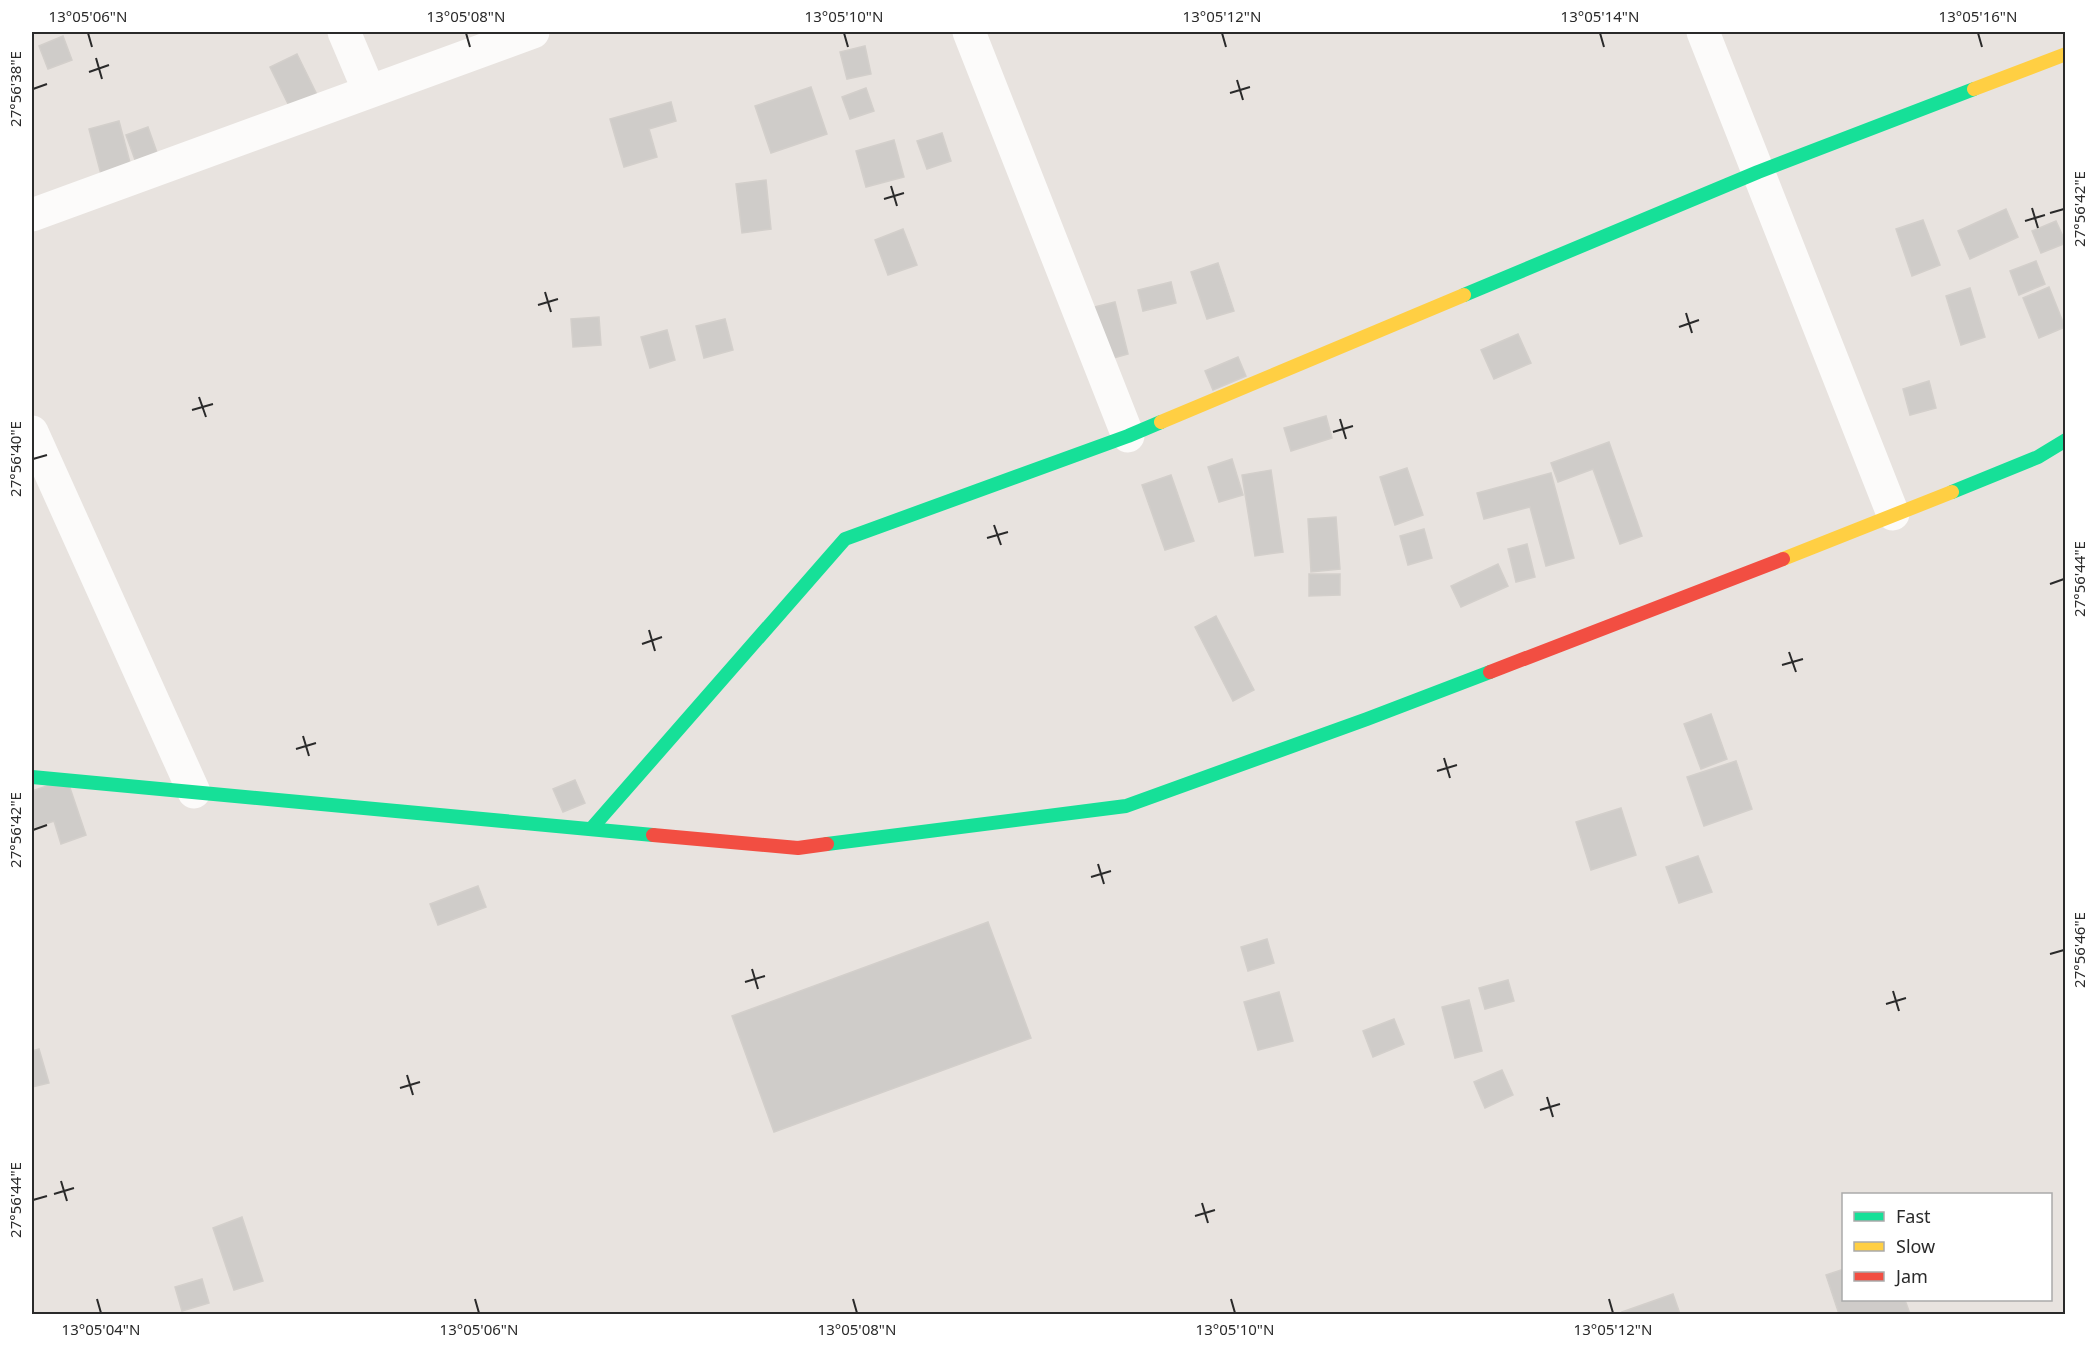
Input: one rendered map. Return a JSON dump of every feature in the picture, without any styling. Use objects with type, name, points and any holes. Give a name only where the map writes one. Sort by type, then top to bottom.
[{"type":"street","points":[[344,32],[369,92]]},
{"type":"street","points":[[32,215],[533,32]]},
{"type":"street","points":[[969,32],[1128,436]]},
{"type":"street","points":[[1703,32],[1893,514]]},
{"type":"street","points":[[591,829],[845,539],[1128,436],[1758,172],[2066,54]]},
{"type":"street","points":[[32,432],[194,792]]},
{"type":"street","points":[[32,777],[798,848],[1126,806],[1378,715],[2038,457],[2066,440]]},
{"type":"building","points":[[63,36],[72,60],[48,69],[39,46]]},
{"type":"building","points":[[865,46],[871,74],[847,79],[840,52]]},
{"type":"building","points":[[297,54],[321,103],[294,116],[270,67]]},
{"type":"building","points":[[811,87],[827,134],[771,153],[755,106]]},
{"type":"building","points":[[866,88],[874,111],[850,119],[842,97]]},
{"type":"building","points":[[671,102],[676,121],[649,129],[657,157],[624,167],[610,119]]},
{"type":"building","points":[[119,121],[132,170],[102,178],[89,129]]},
{"type":"building","points":[[148,127],[160,161],[138,168],[126,135]]},
{"type":"building","points":[[942,133],[951,161],[927,169],[917,141]]},
{"type":"building","points":[[894,140],[904,177],[866,187],[856,151]]},
{"type":"building","points":[[766,180],[771,229],[742,233],[736,184]]},
{"type":"building","points":[[2006,209],[2018,237],[1970,259],[1958,231]]},
{"type":"building","points":[[1923,220],[1940,265],[1912,276],[1896,229]]},
{"type":"building","points":[[2056,221],[2066,243],[2041,253],[2032,231]]},
{"type":"building","points":[[903,229],[917,265],[888,275],[875,240]]},
{"type":"building","points":[[2036,261],[2045,284],[2019,295],[2010,271]]},
{"type":"building","points":[[1218,263],[1234,311],[1207,319],[1191,272]]},
{"type":"building","points":[[1171,282],[1176,303],[1143,311],[1138,290]]},
{"type":"building","points":[[2049,287],[2065,327],[2039,338],[2023,298]]},
{"type":"building","points":[[1970,288],[1985,337],[1961,345],[1946,296]]},
{"type":"building","points":[[1115,302],[1128,354],[1092,364],[1078,311]]},
{"type":"building","points":[[599,317],[601,345],[573,347],[571,319]]},
{"type":"building","points":[[725,319],[733,350],[704,358],[696,326]]},
{"type":"building","points":[[667,330],[675,360],[650,368],[641,337]]},
{"type":"building","points":[[1518,334],[1531,363],[1494,379],[1481,350]]},
{"type":"building","points":[[1238,357],[1246,376],[1213,390],[1205,371]]},
{"type":"building","points":[[1929,381],[1936,408],[1910,415],[1903,389]]},
{"type":"building","points":[[1326,416],[1332,438],[1291,451],[1284,428]]},
{"type":"building","points":[[1609,442],[1642,536],[1620,544],[1593,469],[1558,482],[1551,463]]},
{"type":"building","points":[[1232,459],[1243,495],[1219,502],[1208,467]]},
{"type":"building","points":[[1407,468],[1423,515],[1395,525],[1380,477]]},
{"type":"building","points":[[1271,470],[1283,552],[1255,556],[1242,475]]},
{"type":"building","points":[[1551,473],[1574,558],[1546,566],[1530,507],[1484,519],[1477,493]]},
{"type":"building","points":[[1171,475],[1194,541],[1165,550],[1142,485]]},
{"type":"building","points":[[1336,517],[1340,569],[1311,572],[1308,519]]},
{"type":"building","points":[[1424,529],[1432,558],[1408,565],[1400,536]]},
{"type":"building","points":[[1527,544],[1535,577],[1516,582],[1508,549]]},
{"type":"building","points":[[1498,564],[1508,586],[1461,607],[1451,586]]},
{"type":"building","points":[[1309,574],[1340,574],[1340,595],[1309,596]]},
{"type":"building","points":[[1216,616],[1254,690],[1233,701],[1195,627]]},
{"type":"building","points":[[1711,714],[1727,759],[1701,769],[1684,724]]},
{"type":"building","points":[[1736,761],[1752,809],[1704,826],[1687,777]]},
{"type":"building","points":[[67,779],[86,835],[61,844],[54,821],[32,829],[32,791]]},
{"type":"building","points":[[575,780],[585,803],[563,812],[553,789]]},
{"type":"building","points":[[1621,808],[1636,855],[1591,870],[1576,822]]},
{"type":"building","points":[[1698,856],[1712,892],[1679,903],[1666,867]]},
{"type":"building","points":[[478,886],[486,907],[438,925],[430,904]]},
{"type":"building","points":[[988,922],[1031,1038],[774,1132],[732,1016]]},
{"type":"building","points":[[1267,939],[1274,963],[1248,971],[1241,947]]},
{"type":"building","points":[[1508,980],[1514,1001],[1485,1009],[1479,988]]},
{"type":"building","points":[[1279,992],[1293,1041],[1258,1050],[1244,1002]]},
{"type":"building","points":[[1469,1000],[1482,1051],[1455,1058],[1442,1007]]},
{"type":"building","points":[[1394,1019],[1404,1044],[1373,1057],[1363,1031]]},
{"type":"building","points":[[39,1049],[49,1083],[32,1087],[32,1051]]},
{"type":"building","points":[[1502,1070],[1513,1095],[1485,1108],[1474,1082]]},
{"type":"building","points":[[242,1217],[263,1281],[234,1290],[213,1228]]},
{"type":"building","points":[[1842,1270],[1842,1301],[1905,1301],[1910,1314],[1839,1314],[1826,1275]]},
{"type":"building","points":[[202,1279],[209,1303],[182,1311],[175,1287]]},
{"type":"building","points":[[1673,1294],[1680,1314],[1623,1314],[1622,1312]]},
{"type":"traffic: fast","points":[[1464,295],[1758,172],[1974,89]]},
{"type":"traffic: fast","points":[[591,829],[845,539],[1161,422]]},
{"type":"traffic: fast","points":[[1952,492],[2038,457],[2066,440]]},
{"type":"traffic: fast","points":[[827,844],[1126,806],[1490,672]]},
{"type":"traffic: fast","points":[[32,777],[653,835]]},
{"type":"traffic: slow","points":[[1974,89],[2066,54]]},
{"type":"traffic: slow","points":[[1161,422],[1464,295]]},
{"type":"traffic: slow","points":[[1783,559],[1952,492]]},
{"type":"traffic: jam","points":[[1490,672],[1783,559]]},
{"type":"traffic: jam","points":[[653,835],[798,848],[827,844]]}]
